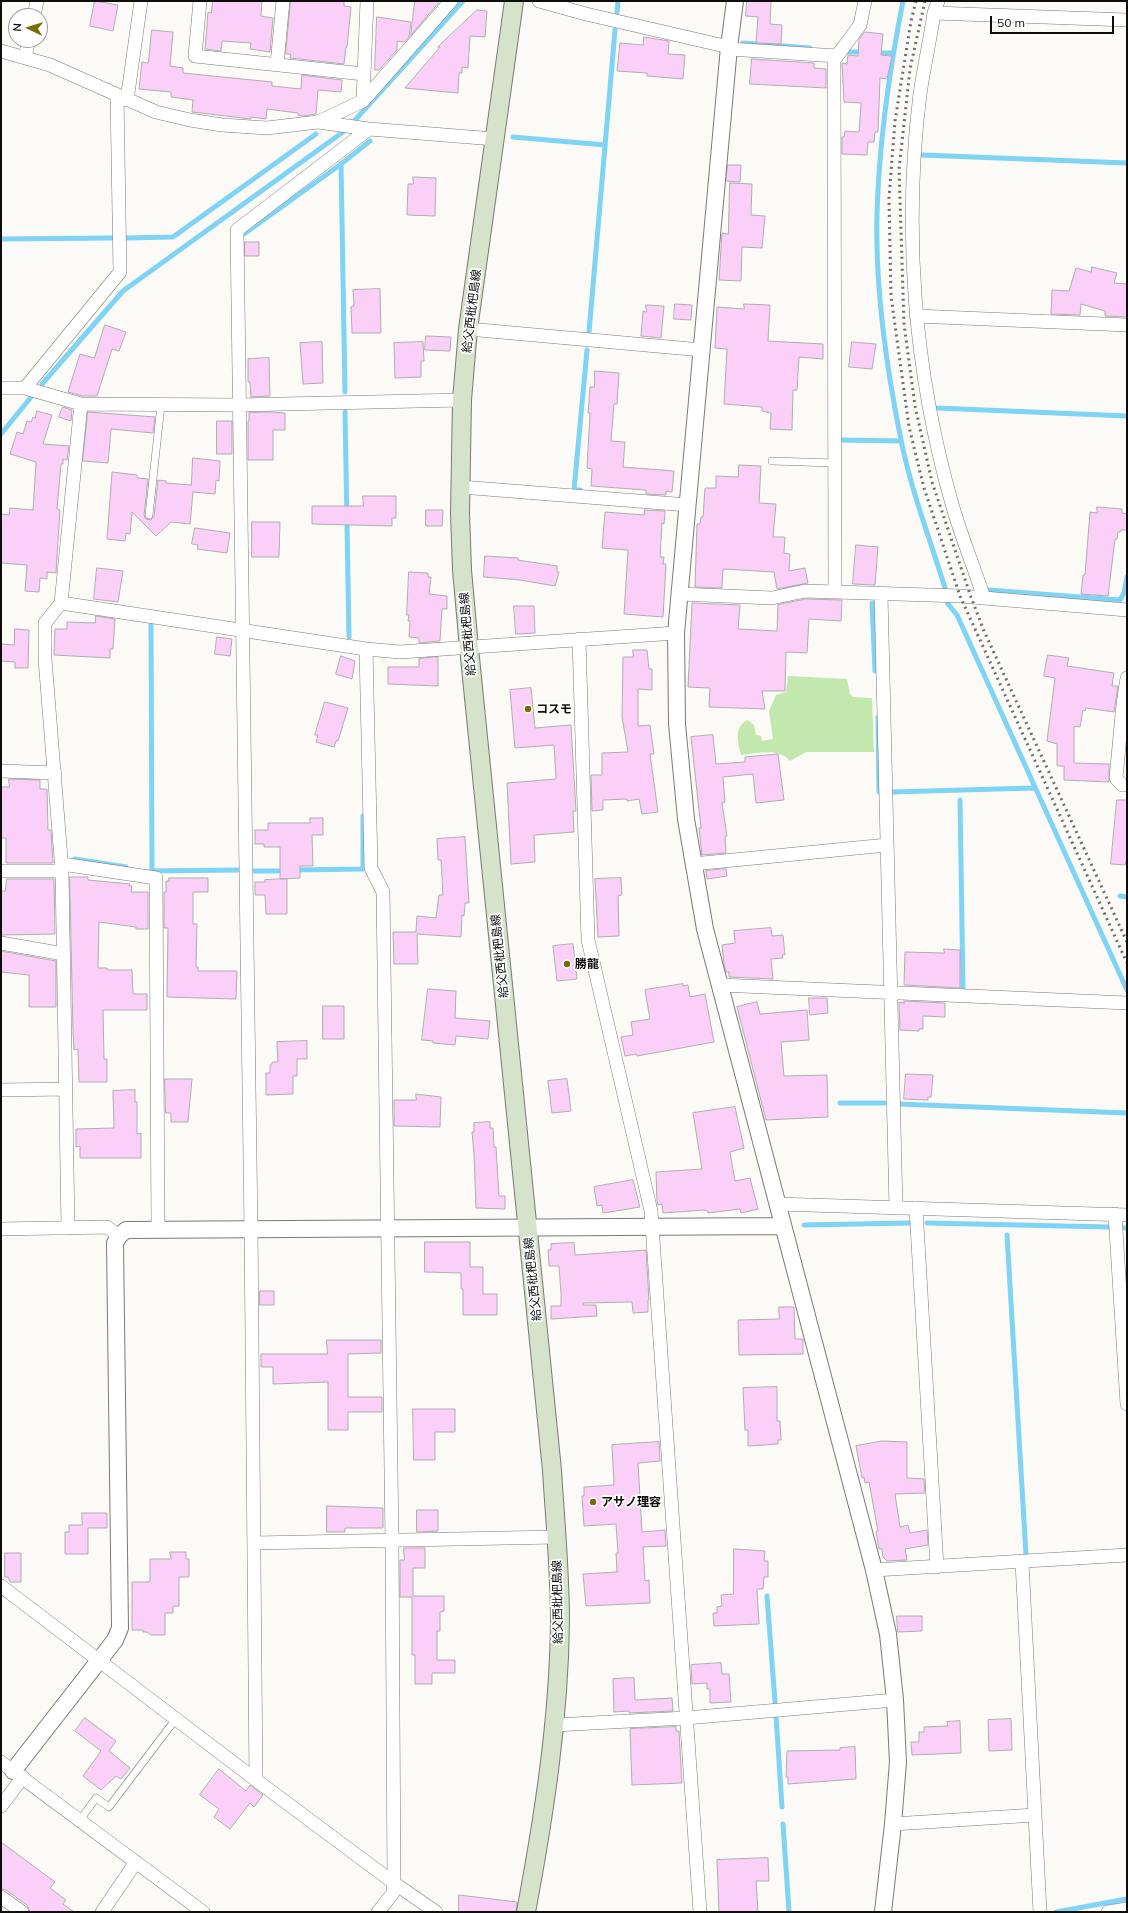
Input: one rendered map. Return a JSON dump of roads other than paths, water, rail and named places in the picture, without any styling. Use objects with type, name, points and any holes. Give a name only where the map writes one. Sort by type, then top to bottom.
[{"type":"main road","name":"給父西枇杷島線","points":[[514,1],[468,329],[462,400],[461,487],[462,570],[552,1470],[560,1621],[555,1725],[541,1830],[526,1912]]},
{"type":"street","points":[[25,388],[120,272],[122,98],[141,1]]},
{"type":"street","points":[[200,1],[195,56],[364,74]]},
{"type":"street","points":[[277,64],[283,1]]},
{"type":"street","points":[[363,101],[367,1]]},
{"type":"street","points":[[318,122],[363,101],[451,1]]},
{"type":"street","points":[[539,1],[586,14],[729,48],[838,56]]},
{"type":"street","points":[[735,1],[729,48],[676,633],[677,724],[686,819],[705,929],[782,1226],[874,1570],[888,1634],[895,1700],[898,1762],[884,1912]]},
{"type":"street","points":[[835,592],[834,60],[860,25],[865,1]]},
{"type":"street","points":[[984,598],[952,504],[934,429],[921,359],[916,316],[912,261],[914,169],[920,94],[936,7],[1127,20]]},
{"type":"street","points":[[25,58],[27,48]]},
{"type":"street","points":[[1,51],[50,65],[156,112],[222,125],[267,128],[318,122],[369,129],[495,139]]},
{"type":"street","points":[[256,1780],[252,1228],[237,230],[369,129]]},
{"type":"street","points":[[916,316],[1127,325]]},
{"type":"street","points":[[468,329],[702,350]]},
{"type":"street","points":[[1,388],[25,388],[81,404],[239,405],[462,400]]},
{"type":"street","points":[[68,1228],[62,868],[45,659],[45,623],[61,603],[81,404]]},
{"type":"street","points":[[461,487],[688,505]]},
{"type":"street","points":[[680,594],[772,598],[805,591],[835,592],[984,598],[1127,610]]},
{"type":"street","points":[[881,595],[896,1208]]},
{"type":"street","points":[[61,603],[400,652],[676,633]]},
{"type":"street","points":[[579,639],[588,940],[652,1211],[700,1912]]},
{"type":"street","points":[[366,648],[371,868],[383,892],[392,1541],[394,1884],[393,1893],[378,1912]]},
{"type":"street","points":[[1127,678],[1123,750],[1116,778],[1122,785],[1127,785]]},
{"type":"street","points":[[1,771],[55,772]]},
{"type":"street","points":[[693,864],[887,845]]},
{"type":"street","points":[[1,871],[62,868],[156,878],[158,1229]]},
{"type":"street","points":[[1,943],[64,954]]},
{"type":"street","points":[[720,984],[1127,1003]]},
{"type":"street","points":[[1,1090],[66,1089]]},
{"type":"street","points":[[777,1204],[1121,1214],[1127,1404]]},
{"type":"street","points":[[916,1208],[937,1567]]},
{"type":"street","points":[[1,1806],[12,1770],[115,1640],[120,1628],[115,1243],[119,1236],[126,1230],[252,1228],[782,1226]]},
{"type":"street","points":[[1,1229],[107,1227],[119,1236]]},
{"type":"street","points":[[254,1543],[556,1537]]},
{"type":"street","points":[[874,1570],[1127,1555]]},
{"type":"street","points":[[1022,1562],[1040,1912]]},
{"type":"street","points":[[1,1586],[175,1720],[394,1884],[436,1912]]},
{"type":"street","points":[[555,1725],[686,1718],[895,1700]]},
{"type":"street","points":[[12,1770],[203,1912]]},
{"type":"street","points":[[893,1824],[1035,1815]]},
{"type":"street","points":[[102,1912],[136,1862]]},
{"type":"street","points":[[1,1897],[22,1912]]},
{"type":"street","points":[[1108,1912],[1127,1909]]},
{"type":"lane","points":[[149,515],[162,404]]},
{"type":"lane","points":[[772,461],[834,463]]},
{"type":"lane","points":[[80,1820],[96,1798],[109,1807],[175,1720]]},
{"type":"waterway","points":[[355,120],[463,1]]},
{"type":"waterway","points":[[617,12],[618,1]]},
{"type":"waterway","points":[[903,1],[893,54],[882,134],[877,214],[880,299],[886,356],[905,459],[915,496],[945,588]]},
{"type":"waterway","points":[[589,332],[615,30]]},
{"type":"waterway","points":[[743,43],[810,48]]},
{"type":"waterway","points":[[848,52],[865,52]]},
{"type":"waterway","points":[[875,53],[893,53]]},
{"type":"waterway","points":[[42,384],[123,291],[343,132]]},
{"type":"waterway","points":[[125,238],[173,237],[316,134]]},
{"type":"waterway","points":[[513,137],[605,145]]},
{"type":"waterway","points":[[244,234],[341,164],[370,141]]},
{"type":"waterway","points":[[922,155],[1127,163]]},
{"type":"waterway","points":[[341,164],[345,392]]},
{"type":"waterway","points":[[1,239],[112,238]]},
{"type":"waterway","points":[[580,490],[574,490],[587,350]]},
{"type":"waterway","points":[[1,434],[32,396]]},
{"type":"waterway","points":[[937,408],[1127,416]]},
{"type":"waterway","points":[[345,412],[349,637]]},
{"type":"waterway","points":[[840,440],[901,441]]},
{"type":"waterway","points":[[988,590],[1120,600],[1124,593],[1127,577]]},
{"type":"waterway","points":[[872,603],[875,671]]},
{"type":"waterway","points":[[948,604],[957,615],[1127,990]]},
{"type":"waterway","points":[[151,625],[152,871]]},
{"type":"waterway","points":[[878,717],[879,792]]},
{"type":"waterway","points":[[893,792],[1034,788]]},
{"type":"waterway","points":[[960,800],[963,990]]},
{"type":"waterway","points":[[294,870],[363,869],[363,816]]},
{"type":"waterway","points":[[75,859],[126,867]]},
{"type":"waterway","points":[[150,871],[238,870]]},
{"type":"waterway","points":[[253,871],[286,871]]},
{"type":"waterway","points":[[1120,896],[1127,897]]},
{"type":"waterway","points":[[840,1103],[884,1103]]},
{"type":"waterway","points":[[899,1104],[1127,1113]]},
{"type":"waterway","points":[[804,1225],[910,1223]]},
{"type":"waterway","points":[[927,1223],[1109,1227]]},
{"type":"waterway","points":[[1007,1235],[1026,1555]]},
{"type":"waterway","points":[[767,1596],[775,1702]]},
{"type":"waterway","points":[[776,1716],[782,1807]]},
{"type":"waterway","points":[[783,1824],[789,1912]]},
{"type":"waterway","points":[[1056,1912],[1127,1899]]},
{"type":"railway","points":[[916,1],[911,21],[895,121],[889,198],[891,296],[909,427],[924,488],[960,596],[1127,963]]},
{"type":"railway","points":[[925,1],[910,69],[899,169],[904,324],[915,406],[932,482],[984,631],[1127,942]]},
{"type":"place","name":"コスモ","points":[[528,709]]},
{"type":"place","name":"勝龍","points":[[567,964]]},
{"type":"place","name":"アサノ理容","points":[[593,1502]]}]
